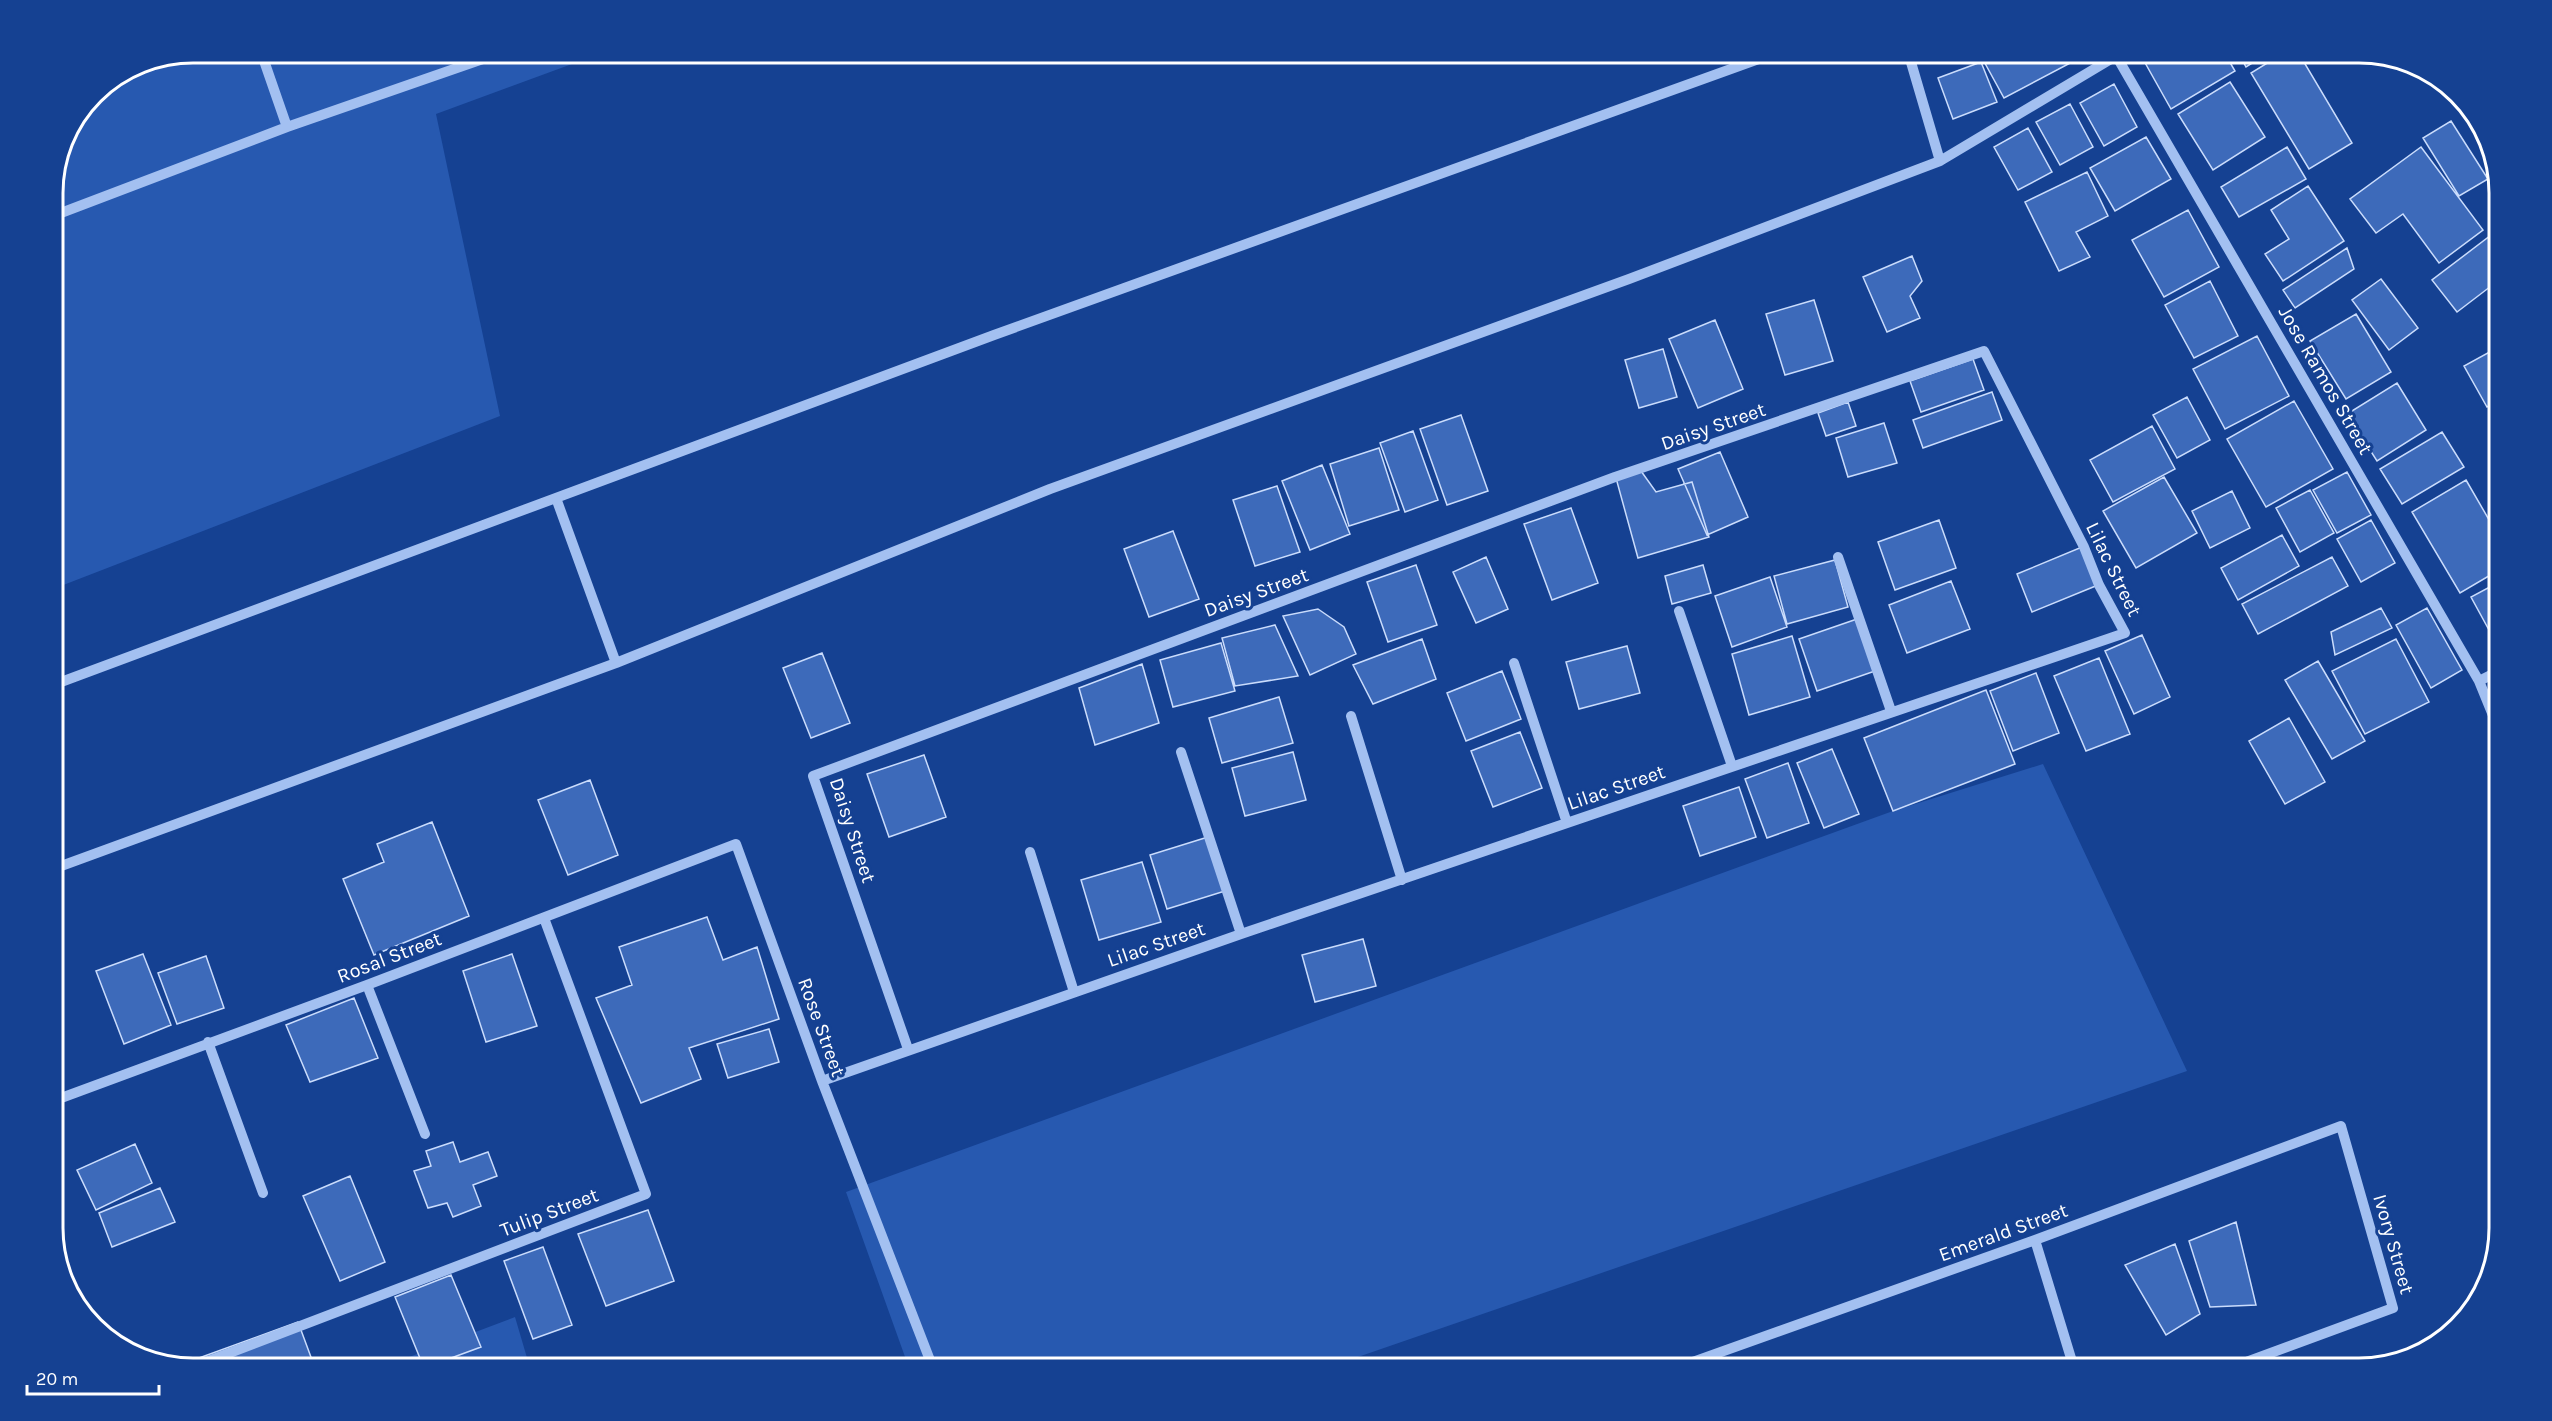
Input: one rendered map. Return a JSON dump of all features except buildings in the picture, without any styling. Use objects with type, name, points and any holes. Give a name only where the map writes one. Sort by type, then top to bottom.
[{"type":"street","points":[[265,63],[287,127]]},
{"type":"street","points":[[63,212],[287,127],[471,63]]},
{"type":"street","points":[[63,681],[994,335],[1748,63]]},
{"type":"street","points":[[1911,63],[1940,161]]},
{"type":"street","points":[[63,865],[616,663],[1050,489],[1629,279],[1940,161],[2100,63]]},
{"type":"street","name":"Jose Ramos Street","points":[[2120,63],[2480,681],[2489,704]]},
{"type":"street","name":"Lilac Street","points":[[822,1081],[1241,934],[2125,633],[1984,351]]},
{"type":"street","name":"Daisy Street","points":[[908,1049],[813,776],[1615,477],[1984,351]]},
{"type":"street","points":[[556,498],[616,663]]},
{"type":"street","points":[[1838,557],[1891,711]]},
{"type":"street","points":[[1679,612],[1732,766]]},
{"type":"street","points":[[1514,663],[1567,823]]},
{"type":"street","points":[[2480,681],[2489,676]]},
{"type":"street","points":[[1351,716],[1402,880]]},
{"type":"street","points":[[1181,752],[1241,934]]},
{"type":"street","name":"Rosal Street","points":[[63,1097],[367,985],[735,844]]},
{"type":"street","name":"Rose Street","points":[[735,844],[822,1081],[929,1358]]},
{"type":"street","points":[[1030,852],[1074,992]]},
{"type":"street","name":"Tulip Street","points":[[216,1358],[646,1194],[544,918]]},
{"type":"street","points":[[367,985],[425,1134]]},
{"type":"street","points":[[208,1042],[263,1194]]},
{"type":"street","name":"Emerald Street","points":[[1704,1358],[2035,1240],[2341,1126]]},
{"type":"street","name":"Ivory Street","points":[[2257,1358],[2393,1308],[2341,1126]]},
{"type":"street","points":[[2035,1240],[2071,1358]]},
{"type":"shaded area","points":[[575,63],[436,114],[500,416],[63,585],[63,184],[67,159],[76,135],[95,107],[107,95],[135,76],[159,67],[176,64]]},
{"type":"shaded area","points":[[2043,764],[2187,1071],[1355,1358],[905,1358],[846,1192],[1893,811]]},
{"type":"shaded area","points":[[515,1317],[527,1358],[406,1358]]}]
